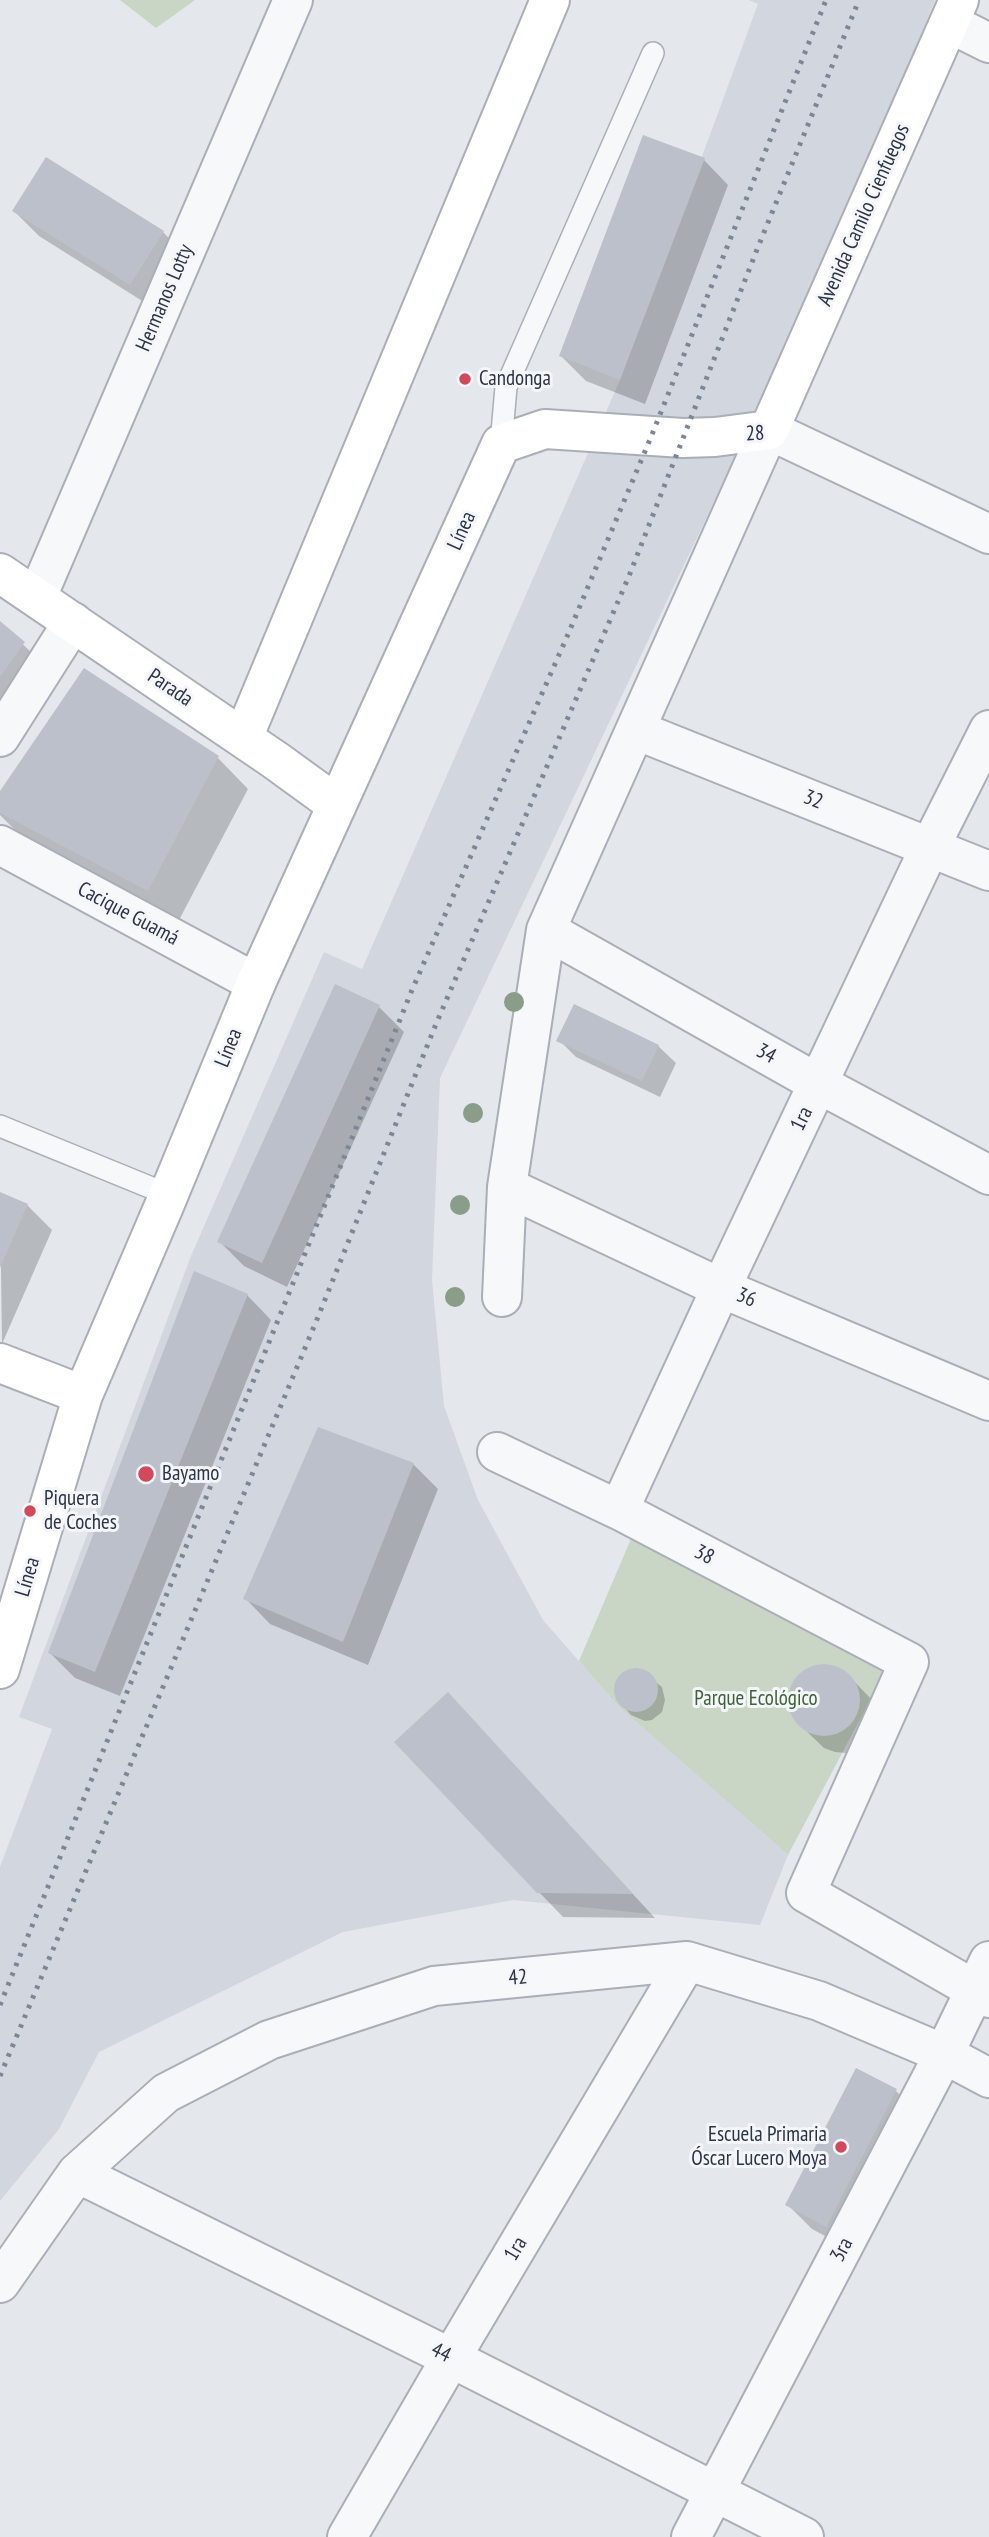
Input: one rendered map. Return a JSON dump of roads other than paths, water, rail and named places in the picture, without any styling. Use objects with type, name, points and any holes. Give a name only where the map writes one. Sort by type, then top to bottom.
[{"type":"main road","points":[[243,738],[550,0]]},
{"type":"main road","name":"Avenida Camilo Cienfuegos","points":[[769,430],[954,12]]},
{"type":"main road","name":"28","points":[[501,444],[545,429],[684,438],[715,438],[769,430]]},
{"type":"main road","name":"Línea","points":[[0,1668],[83,1395],[256,983],[501,444]]},
{"type":"main road","name":"Parada","points":[[0,573],[338,805]]},
{"type":"main road","points":[[0,1363],[83,1395]]},
{"type":"street","name":"Hermanos Lotty","points":[[37,597],[293,0]]},
{"type":"street","points":[[954,12],[989,43]]},
{"type":"street","points":[[502,1297],[507,1187],[546,930],[769,430]]},
{"type":"street","name":"28","points":[[769,430],[989,534]]},
{"type":"street","points":[[0,737],[73,622]]},
{"type":"street","name":"32","points":[[636,730],[989,871]]},
{"type":"street","name":"1ra","points":[[619,1510],[930,847],[989,730]]},
{"type":"street","name":"Cacique Guamá","points":[[0,845],[256,983]]},
{"type":"street","name":"34","points":[[546,930],[819,1084],[989,1175]]},
{"type":"street","name":"36","points":[[507,1187],[721,1288],[989,1401]]},
{"type":"street","name":"38","points":[[497,1452],[619,1510],[909,1662],[806,1893],[985,1983]]},
{"type":"street","name":"1ra","points":[[347,2537],[450,2358],[687,1961]]},
{"type":"street","name":"42","points":[[0,2283],[77,2173],[166,2093],[269,2040],[434,1986],[687,1961],[819,2001],[944,2054],[989,2078]]},
{"type":"street","name":"3ra","points":[[691,2537],[944,2054],[985,1983]]},
{"type":"street","name":"44","points":[[77,2173],[804,2537]]},
{"type":"lane","points":[[501,444],[506,387],[653,53]]},
{"type":"lane","points":[[0,1126],[169,1195]]},
{"type":"railway","points":[[0,2005],[412,990],[651,437],[826,0]]},
{"type":"railway","points":[[0,2076],[318,1317],[436,1024],[629,576],[758,247],[859,0]]},
{"type":"place","name":"Candonga","points":[[465,379]]},
{"type":"place","name":"Bayamo","points":[[146,1474]]},
{"type":"place","name":"Piquera de Coches","points":[[30,1511]]},
{"type":"place","name":"Escuela Primaria Óscar Lucero Moya","points":[[841,2147]]},
{"type":"park label","name":"Parque Ecológico","points":[[756,1699]]}]
